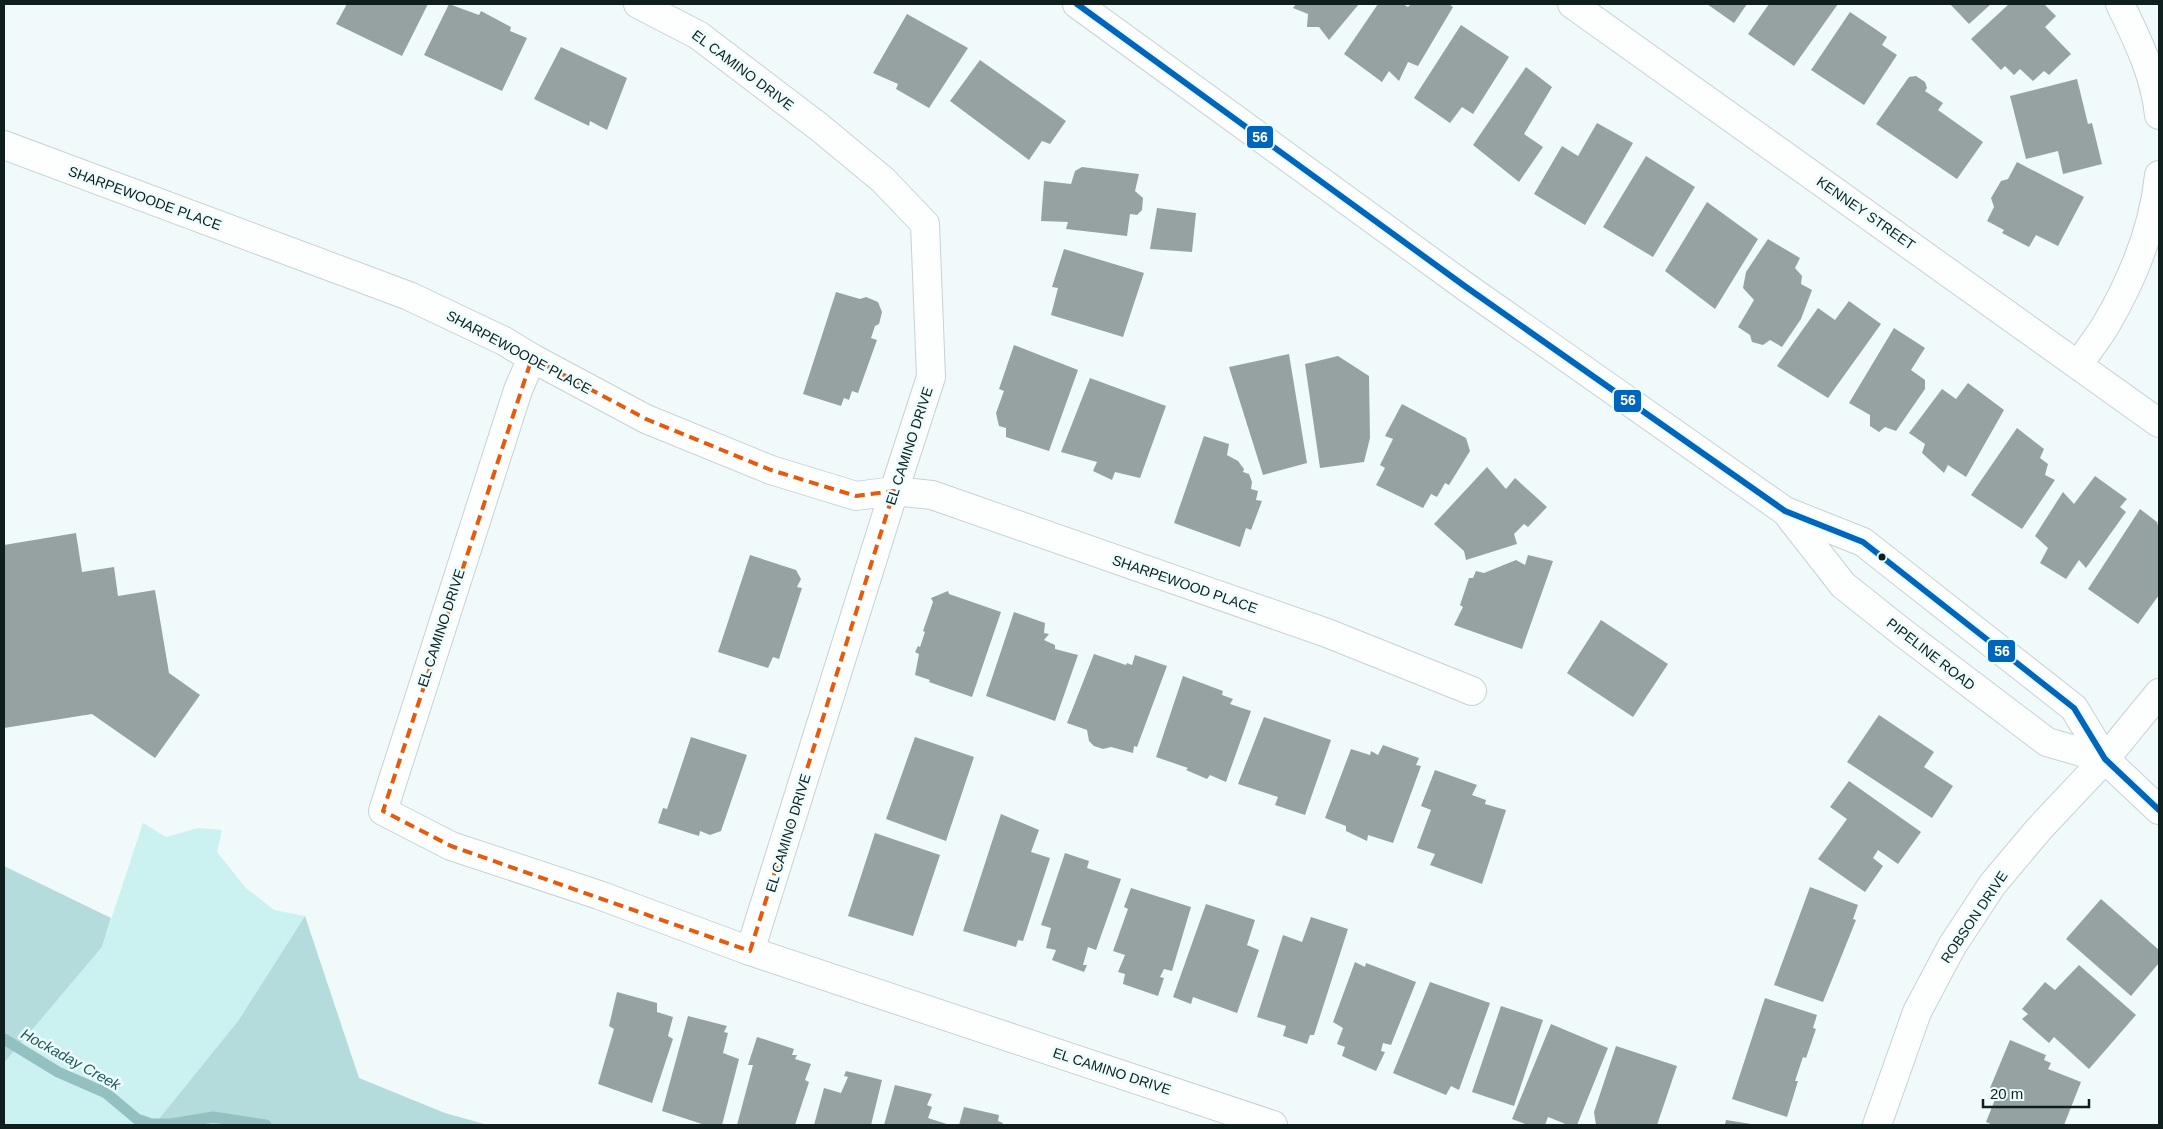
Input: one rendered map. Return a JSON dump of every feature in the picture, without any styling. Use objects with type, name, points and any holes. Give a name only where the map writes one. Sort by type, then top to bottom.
[{"type":"street","name":"EL CAMINO DRIVE","points":[[638,4],[698,35],[819,127],[883,180],[925,224],[931,377],[750,951]]},
{"type":"street","name":"PIPELINE ROAD","points":[[1077,4],[1466,287],[1785,510],[1863,542],[2074,708],[2105,759],[2159,810]]},
{"type":"street","name":"KENNEY STREET","points":[[1572,4],[2159,422]]},
{"type":"street","points":[[2120,4],[2138,42],[2157,94],[2159,115]]},
{"type":"street","name":"SHARPEWOODE PLACE","points":[[4,145],[409,296],[504,341],[646,419],[771,470],[856,496],[894,491]]},
{"type":"street","points":[[2079,364],[2107,323],[2143,246],[2157,197],[2159,175]]},
{"type":"street","name":"EL CAMINO DRIVE","points":[[532,358],[518,390],[383,811],[451,846],[599,895],[750,951],[1273,1125]]},
{"type":"street","name":"SHARPEWOOD PLACE","points":[[894,491],[932,495],[1327,633],[1472,691]]},
{"type":"street","name":"PIPELINE ROAD","points":[[1785,510],[1843,585],[1902,632],[2047,742],[2105,759]]},
{"type":"street","name":"ROBSON DRIVE","points":[[1877,1125],[1917,1012],[1952,946],[1992,885],[2039,829],[2105,759],[2159,694]]},
{"type":"highlighted area","points":[[532,358],[646,419],[771,470],[856,496],[894,491],[750,951],[451,846],[383,811]]},
{"type":"shaded area","points":[[143,823],[166,837],[198,828],[222,830],[217,852],[246,888],[274,910],[305,916],[238,1021],[154,1125],[4,1125],[4,1063],[102,947]]},
{"type":"shaded area","points":[[4,866],[111,918],[102,947],[4,1063]]},
{"type":"shaded area","points":[[305,916],[359,1078],[445,1113],[488,1125],[154,1125],[238,1021]]},
{"type":"building","points":[[347,4],[428,4],[402,56],[336,24]]},
{"type":"building","points":[[449,4],[479,15],[481,11],[511,27],[510,31],[527,38],[502,91],[424,55]]},
{"type":"building","points":[[1296,4],[1359,4],[1329,40],[1319,27],[1307,27],[1308,14],[1293,8]]},
{"type":"building","points":[[1378,4],[1403,4],[1408,7],[1411,4],[1449,4],[1453,7],[1418,66],[1408,62],[1399,81],[1389,71],[1382,82],[1344,54]]},
{"type":"building","points":[[1707,4],[1747,4],[1734,23]]},
{"type":"building","points":[[1769,4],[1838,4],[1794,66],[1748,34]]},
{"type":"building","points":[[1950,4],[1991,4],[1969,24]]},
{"type":"building","points":[[2009,4],[2044,4],[2056,16],[2045,27],[2071,54],[2049,75],[2044,71],[2033,81],[2020,69],[2014,75],[2005,66],[2001,70],[1971,39]]},
{"type":"building","points":[[1850,12],[1887,37],[1882,45],[1897,55],[1864,105],[1811,70]]},
{"type":"building","points":[[907,14],[968,48],[929,108],[896,89],[898,84],[873,73]]},
{"type":"building","points":[[1461,25],[1509,57],[1473,114],[1462,107],[1450,123],[1414,98]]},
{"type":"building","points":[[561,47],[627,78],[607,130],[590,121],[589,126],[534,99]]},
{"type":"building","points":[[980,60],[1066,121],[1050,144],[1042,141],[1029,160],[950,101]]},
{"type":"building","points":[[1526,67],[1552,87],[1524,134],[1543,147],[1519,182],[1473,145]]},
{"type":"building","points":[[1916,76],[1925,82],[1927,88],[1925,91],[1943,103],[1938,110],[1983,142],[1957,179],[1876,124],[1909,77]]},
{"type":"building","points":[[2077,79],[2088,124],[2092,123],[2102,164],[2063,174],[2058,151],[2026,159],[2010,96]]},
{"type":"building","points":[[1597,123],[1633,143],[1585,225],[1534,194],[1562,146],[1578,156]]},
{"type":"building","points":[[1646,156],[1695,187],[1653,257],[1603,227]]},
{"type":"building","points":[[2017,162],[2084,197],[2058,246],[2036,235],[2029,247],[2002,233],[2004,230],[1987,221],[1994,207],[1991,198],[2001,181],[2008,179]]},
{"type":"building","points":[[1082,167],[1139,174],[1135,191],[1143,198],[1142,210],[1137,215],[1130,214],[1127,236],[1066,229],[1068,222],[1041,221],[1044,181],[1071,184],[1075,171]]},
{"type":"building","points":[[1707,202],[1758,239],[1715,309],[1665,271]]},
{"type":"building","points":[[1157,208],[1196,213],[1192,252],[1150,249]]},
{"type":"building","points":[[1768,239],[1800,258],[1795,268],[1802,276],[1801,284],[1812,290],[1801,319],[1782,347],[1770,340],[1763,345],[1752,342],[1750,335],[1738,327],[1754,300],[1743,288],[1746,272]]},
{"type":"building","points":[[1064,249],[1144,273],[1123,337],[1051,315],[1058,288],[1052,287]]},
{"type":"building","points":[[836,292],[860,299],[866,297],[878,302],[882,312],[879,324],[875,326],[871,338],[877,340],[858,393],[852,391],[849,400],[844,398],[841,406],[803,394]]},
{"type":"building","points":[[1849,301],[1881,324],[1828,398],[1777,366],[1818,308],[1835,320]]},
{"type":"building","points":[[1894,328],[1925,348],[1911,370],[1925,380],[1925,389],[1896,431],[1885,427],[1879,432],[1870,426],[1870,415],[1849,403]]},
{"type":"building","points":[[1014,345],[1078,370],[1049,451],[1006,437],[1006,428],[999,426],[996,413],[1004,391],[999,389]]},
{"type":"building","points":[[1289,354],[1307,463],[1263,475],[1229,367]]},
{"type":"building","points":[[1338,356],[1369,376],[1370,438],[1364,462],[1320,468],[1305,364]]},
{"type":"building","points":[[1090,378],[1166,406],[1140,478],[1115,472],[1112,480],[1093,471],[1097,462],[1061,452]]},
{"type":"building","points":[[1968,383],[2004,410],[1966,477],[1948,465],[1944,473],[1922,453],[1925,444],[1909,433],[1942,389],[1956,399]]},
{"type":"building","points":[[1402,404],[1466,438],[1470,451],[1449,485],[1445,483],[1437,497],[1431,494],[1423,508],[1376,485],[1385,468],[1380,465],[1393,439],[1385,436]]},
{"type":"building","points":[[2017,428],[2044,449],[2040,458],[2048,464],[2045,475],[2055,480],[2022,529],[1971,495]]},
{"type":"building","points":[[1204,436],[1229,444],[1227,455],[1238,461],[1244,469],[1243,472],[1249,474],[1252,482],[1251,489],[1258,491],[1256,500],[1262,501],[1251,530],[1246,528],[1240,547],[1174,523]]},
{"type":"building","points":[[1487,467],[1506,489],[1515,478],[1547,507],[1528,527],[1524,524],[1514,534],[1517,544],[1466,560],[1464,551],[1434,524]]},
{"type":"building","points":[[2095,476],[2127,499],[2120,507],[2126,512],[2086,568],[2079,560],[2066,579],[2040,563],[2048,548],[2035,536],[2063,492],[2074,504]]},
{"type":"building","points":[[2140,509],[2157,522],[2159,530],[2159,595],[2138,624],[2088,589]]},
{"type":"building","points":[[76,533],[82,572],[114,567],[118,596],[155,590],[169,673],[200,695],[155,758],[92,714],[4,728],[4,545]]},
{"type":"building","points":[[750,555],[796,570],[801,579],[797,587],[802,588],[779,659],[773,657],[768,668],[718,652]]},
{"type":"building","points":[[1528,555],[1553,561],[1522,649],[1454,625],[1463,607],[1460,605],[1469,578],[1473,578],[1476,571],[1484,573],[1516,560],[1525,565]]},
{"type":"building","points":[[948,591],[949,594],[1001,612],[972,697],[915,675],[919,654],[915,652],[918,646],[920,647],[925,632],[923,631],[933,602],[931,598]]},
{"type":"building","points":[[1014,612],[1045,623],[1044,633],[1049,634],[1044,640],[1055,645],[1055,649],[1078,655],[1055,721],[986,696]]},
{"type":"building","points":[[1601,620],[1668,664],[1633,717],[1567,673]]},
{"type":"building","points":[[1094,654],[1126,665],[1127,663],[1132,665],[1135,655],[1167,666],[1137,747],[1134,746],[1133,753],[1111,747],[1103,749],[1094,746],[1089,741],[1087,730],[1067,723]]},
{"type":"building","points":[[1183,676],[1223,691],[1222,695],[1233,699],[1230,704],[1251,711],[1226,782],[1210,775],[1207,779],[1186,770],[1188,768],[1156,757]]},
{"type":"building","points":[[1879,715],[1934,752],[1924,767],[1953,786],[1932,818],[1847,762]]},
{"type":"building","points":[[1264,717],[1331,740],[1305,815],[1275,805],[1278,797],[1238,784]]},
{"type":"building","points":[[691,737],[747,755],[721,831],[710,835],[700,831],[699,836],[658,823],[663,808],[667,809]]},
{"type":"building","points":[[915,737],[974,757],[946,841],[886,819]]},
{"type":"building","points":[[1383,745],[1419,758],[1416,765],[1421,766],[1393,843],[1368,835],[1367,841],[1346,831],[1346,826],[1325,818],[1351,749],[1370,755],[1371,751],[1378,755]]},
{"type":"building","points":[[1435,770],[1477,785],[1472,795],[1486,800],[1485,804],[1506,810],[1482,884],[1430,865],[1435,854],[1417,848],[1431,810],[1421,806]]},
{"type":"building","points":[[1849,781],[1921,832],[1898,864],[1878,850],[1873,858],[1883,866],[1865,892],[1818,859],[1847,819],[1830,807]]},
{"type":"building","points":[[1001,814],[1039,830],[1031,852],[1050,858],[1023,941],[1018,940],[1016,947],[963,931]]},
{"type":"building","points":[[875,833],[940,855],[913,936],[848,916]]},
{"type":"building","points":[[1065,853],[1089,861],[1087,868],[1121,879],[1096,950],[1088,947],[1083,965],[1087,965],[1084,972],[1052,960],[1056,950],[1046,948],[1051,928],[1041,925]]},
{"type":"building","points":[[1810,887],[1858,905],[1853,919],[1856,920],[1823,1002],[1774,985]]},
{"type":"building","points":[[1131,888],[1191,907],[1172,971],[1164,969],[1160,977],[1164,978],[1158,996],[1123,984],[1125,974],[1118,972],[1125,955],[1113,951],[1128,909],[1124,907]]},
{"type":"building","points":[[2101,899],[2159,950],[2159,963],[2131,996],[2066,939]]},
{"type":"building","points":[[1206,904],[1255,920],[1247,945],[1259,950],[1237,1013],[1193,997],[1191,1004],[1173,997]]},
{"type":"building","points":[[1311,917],[1348,929],[1314,1035],[1310,1035],[1307,1044],[1283,1036],[1286,1026],[1257,1017],[1283,935],[1302,942]]},
{"type":"building","points":[[1355,962],[1365,967],[1366,963],[1416,982],[1391,1045],[1383,1043],[1381,1051],[1385,1052],[1376,1071],[1342,1056],[1345,1047],[1337,1044],[1343,1028],[1333,1022]]},
{"type":"building","points":[[2079,965],[2136,1015],[2089,1069],[2054,1037],[2049,1043],[2022,1019],[2028,1014],[2022,1009],[2045,982],[2055,990]]},
{"type":"building","points":[[1430,982],[1490,1003],[1459,1090],[1451,1086],[1446,1095],[1393,1073]]},
{"type":"building","points":[[617,992],[657,1003],[657,1012],[673,1017],[668,1036],[673,1039],[652,1103],[598,1084],[614,1029],[609,1026]]},
{"type":"building","points":[[1765,998],[1817,1015],[1813,1028],[1816,1029],[1806,1058],[1803,1057],[1795,1081],[1798,1081],[1787,1117],[1732,1099]]},
{"type":"building","points":[[1501,1006],[1543,1020],[1514,1106],[1472,1092]]},
{"type":"building","points":[[688,1016],[727,1026],[724,1032],[728,1033],[723,1053],[739,1059],[722,1125],[705,1125],[662,1111]]},
{"type":"building","points":[[1551,1024],[1608,1048],[1577,1125],[1568,1125],[1548,1117],[1545,1125],[1528,1125],[1512,1119]]},
{"type":"building","points":[[757,1037],[794,1049],[792,1055],[797,1055],[795,1059],[811,1064],[805,1080],[809,1082],[795,1125],[737,1125],[753,1065],[748,1065]]},
{"type":"building","points":[[2010,1040],[2046,1055],[2044,1060],[2051,1063],[2048,1069],[2081,1082],[2064,1125],[1993,1125],[1986,1122],[1998,1092],[1990,1088]]},
{"type":"building","points":[[1616,1046],[1677,1066],[1657,1125],[1596,1125],[1594,1112]]},
{"type":"building","points":[[846,1071],[882,1080],[871,1125],[814,1125],[824,1088],[841,1093],[848,1077],[844,1076]]},
{"type":"building","points":[[895,1085],[932,1094],[927,1105],[932,1107],[928,1118],[950,1125],[884,1125]]},
{"type":"building","points":[[964,1107],[999,1115],[998,1121],[1003,1123],[1002,1125],[959,1125]]},
{"type":"building","points":[[1726,1120],[1751,1124],[1751,1125],[1725,1125]]},
{"type":"waterway","name":"Hockaday Creek","points":[[4,1039],[58,1072],[106,1093],[137,1119],[151,1124],[171,1124],[213,1117],[266,1125]]},
{"type":"transit line","name":"56","points":[[1077,4],[1466,287],[1785,511],[1863,542],[2074,708],[2105,759],[2159,810]]}]
